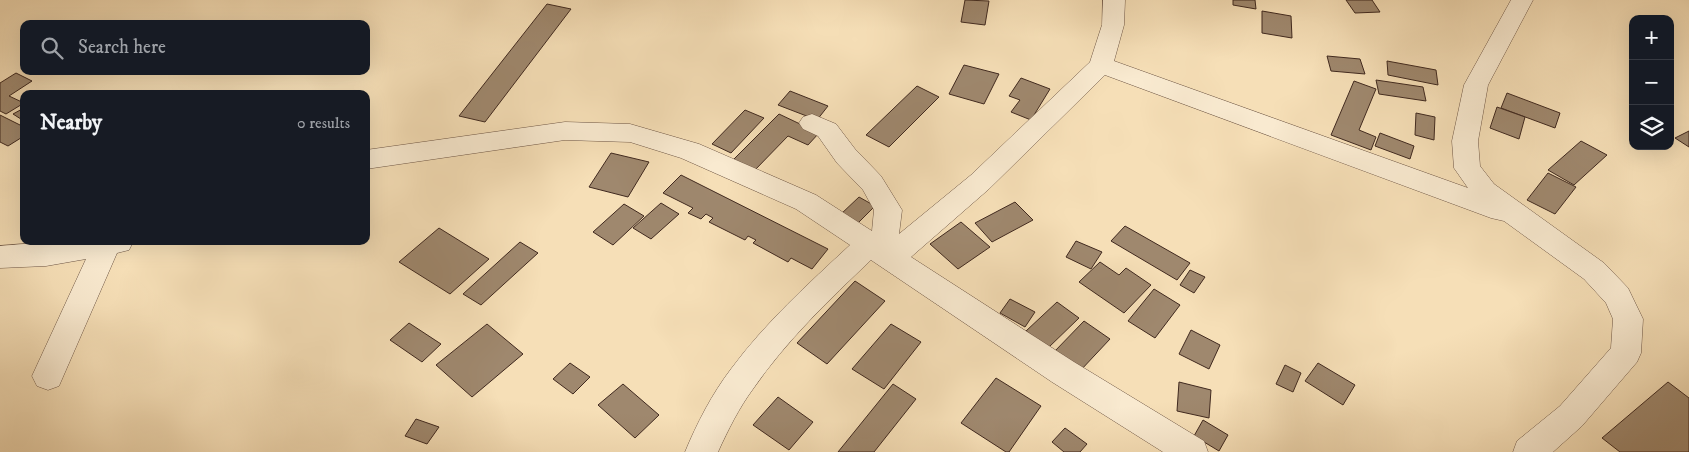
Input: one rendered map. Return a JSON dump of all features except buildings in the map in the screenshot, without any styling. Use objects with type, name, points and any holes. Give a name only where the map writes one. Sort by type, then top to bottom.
[{"type":"street","points":[[701,452],[720,413],[748,370],[805,305],[980,182],[1101,65],[1112,25],[1114,0]]},
{"type":"street","points":[[1522,0],[1476,85],[1465,141],[1467,168],[1485,191],[1594,271],[1618,296],[1628,319],[1626,353],[1571,416],[1529,452]]},
{"type":"street","points":[[1101,65],[1518,217]]},
{"type":"street","points":[[812,123],[828,130],[846,156],[872,183],[888,210],[885,236],[880,251]]},
{"type":"street","points":[[370,159],[565,131],[630,132],[690,151],[806,202],[1063,372],[1192,452]]},
{"type":"street","points":[[0,257],[46,255],[102,245]]},
{"type":"street","points":[[48,376],[112,245]]}]
